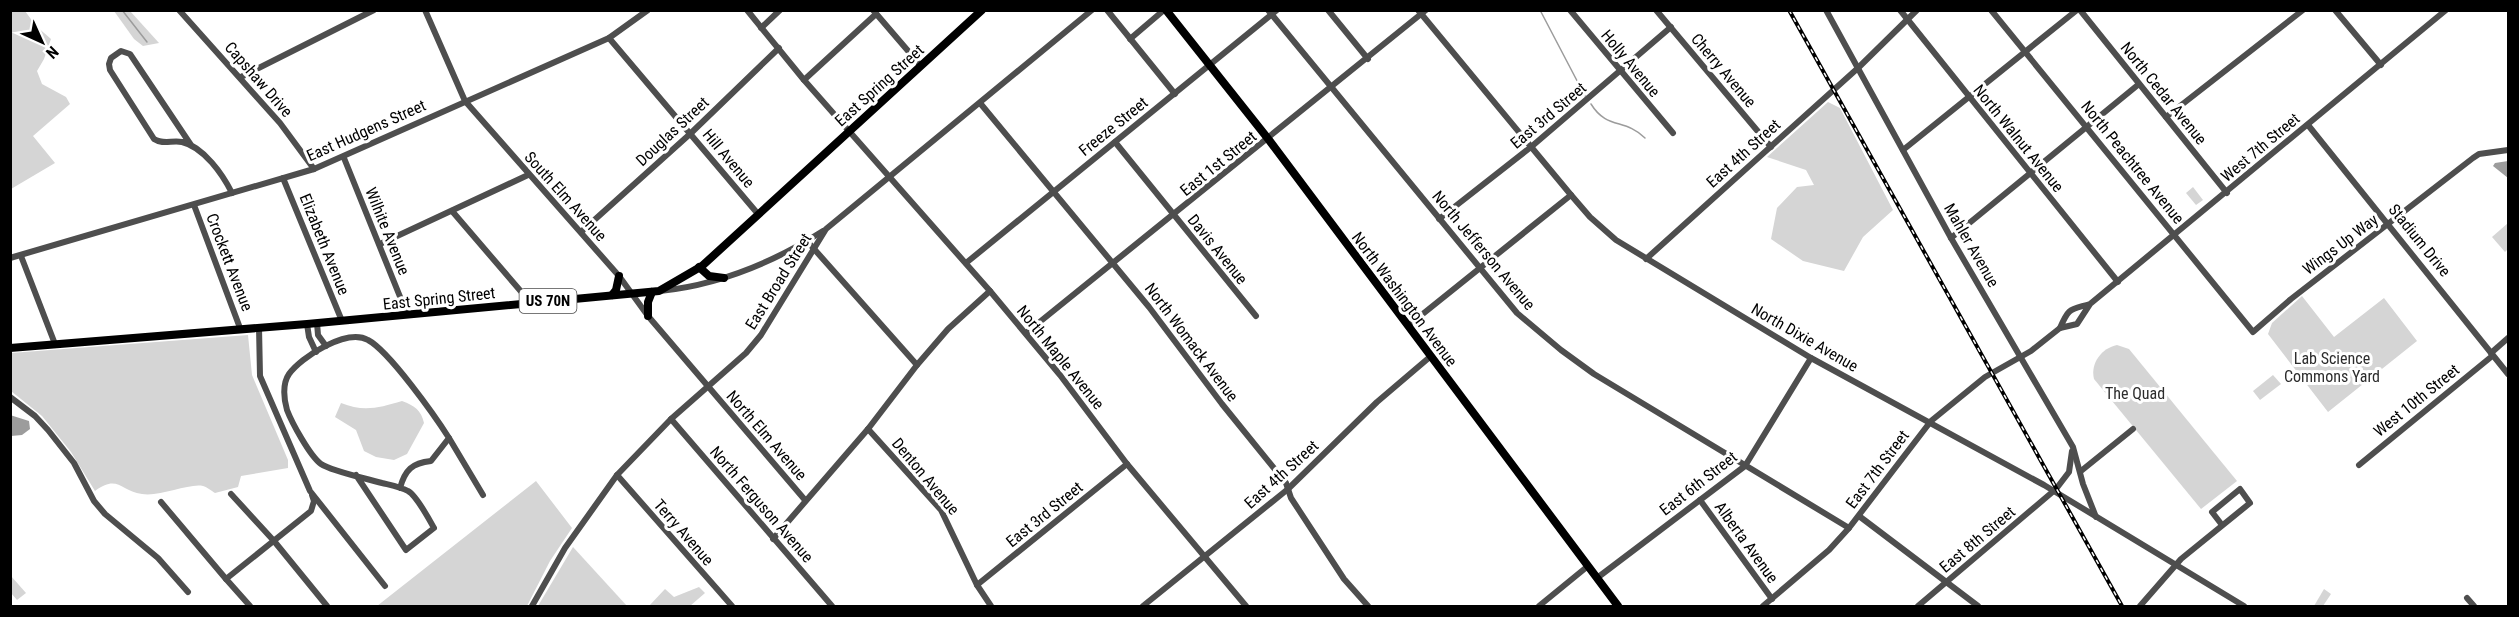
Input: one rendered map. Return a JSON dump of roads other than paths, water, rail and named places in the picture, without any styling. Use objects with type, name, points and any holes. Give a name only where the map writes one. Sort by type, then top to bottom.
[{"type":"main road","name":"East Spring Street","points":[[10,348],[342,321],[656,291],[699,267],[982,10]]},
{"type":"main road","name":"North Washington Avenue","points":[[1165,10],[1269,140],[1618,606]]},
{"type":"main road","points":[[699,267],[709,276],[724,278]]},
{"type":"main road","points":[[612,295],[616,290],[619,276]]},
{"type":"main road","points":[[648,316],[648,302],[656,291]]},
{"type":"street","name":"Capshaw Drive","points":[[179,10],[280,123],[314,170]]},
{"type":"street","points":[[241,77],[374,10]]},
{"type":"street","name":"South Elm Avenue","points":[[425,10],[465,101],[619,276],[648,316],[709,387]]},
{"type":"street","name":"East Hudgens Street","points":[[10,258],[314,170],[609,38],[648,10]]},
{"type":"street","name":"North Maple Avenue","points":[[747,10],[804,80],[1026,333],[1127,464],[1246,606]]},
{"type":"street","points":[[761,28],[780,10]]},
{"type":"street","name":"East Broad Street","points":[[532,606],[565,548],[617,475],[671,419],[746,353],[761,335],[826,229],[1092,10]]},
{"type":"street","points":[[1107,10],[1175,94]]},
{"type":"street","points":[[1130,39],[1165,10]]},
{"type":"street","points":[[1328,10],[1368,59]]},
{"type":"street","name":"Holly Avenue","points":[[1570,10],[1673,133]]},
{"type":"street","name":"Cherry Avenue","points":[[1656,10],[1771,147]]},
{"type":"street","name":"Mahler Avenue","points":[[1826,10],[1951,238],[2073,447],[2083,484],[2096,517]]},
{"type":"street","name":"North Walnut Avenue","points":[[1900,10],[2118,282]]},
{"type":"street","name":"East 4th Street","points":[[1646,259],[1858,68],[1917,10]]},
{"type":"street","name":"North Peachtree Avenue","points":[[1991,10],[2253,332]]},
{"type":"street","points":[[1903,150],[2079,10]]},
{"type":"street","name":"North Cedar Avenue","points":[[2079,10],[2227,193]]},
{"type":"street","points":[[2166,117],[2303,10]]},
{"type":"street","points":[[2335,10],[2381,65]]},
{"type":"street","name":"West 7th Street","points":[[2021,357],[2060,328],[2077,324],[2090,304],[2446,10]]},
{"type":"street","points":[[804,80],[875,12],[921,66]]},
{"type":"street","name":"Freeze Street","points":[[966,263],[1175,94],[1272,12]]},
{"type":"street","name":"North Jefferson Avenue","points":[[1272,12],[1517,313],[1594,374],[1849,528]]},
{"type":"street","name":"East 1st Street","points":[[1026,333],[1269,140],[1422,12]]},
{"type":"street","name":"North Dixie Avenue","points":[[1422,12],[1571,195],[1605,231],[1646,259],[1811,358],[1931,421],[2054,491],[2244,606]]},
{"type":"street","name":"East 3rd Street","points":[[1439,219],[1531,147],[1671,27]]},
{"type":"street","name":"Hill Avenue","points":[[609,38],[758,214]]},
{"type":"street","name":"Douglas Street","points":[[581,232],[690,134],[779,48]]},
{"type":"street","points":[[191,145],[176,142],[163,143],[154,139],[110,70],[109,64],[115,54],[121,51],[130,54],[191,145],[218,170],[232,194]]},
{"type":"street","points":[[1951,238],[2139,84]]},
{"type":"street","name":"North Womack Avenue","points":[[980,103],[1114,264],[1286,483],[1291,498],[1344,579],[1368,606]]},
{"type":"street","name":"Stadium Drive","points":[[2308,125],[2390,224],[2508,374]]},
{"type":"street","name":"Davis Avenue","points":[[1115,142],[1256,316]]},
{"type":"street","name":"Wings Up Way","points":[[2253,332],[2291,299],[2473,158],[2480,154],[2508,150]]},
{"type":"street","name":"Wilhite Avenue","points":[[344,158],[407,314]]},
{"type":"street","points":[[380,244],[528,175]]},
{"type":"street","name":"Elizabeth Avenue","points":[[284,178],[342,321]]},
{"type":"street","points":[[1408,325],[1571,195]]},
{"type":"street","name":"Crockett Avenue","points":[[194,205],[240,328]]},
{"type":"street","points":[[452,212],[530,302]]},
{"type":"street","points":[[656,291],[681,289],[724,278],[807,241],[826,229]]},
{"type":"street","points":[[807,241],[917,365]]},
{"type":"street","points":[[21,256],[55,344]]},
{"type":"street","points":[[773,539],[868,429],[948,329],[990,291]]},
{"type":"street","name":"West 7th Street","points":[[2060,328],[2064,317],[2072,308],[2090,304]]},
{"type":"street","points":[[317,323],[318,335],[326,346]]},
{"type":"street","points":[[307,324],[309,337],[316,352]]},
{"type":"street","points":[[226,579],[311,511],[314,501],[260,376],[259,327]]},
{"type":"street","points":[[356,475],[406,550],[434,528],[410,491],[400,488],[356,475],[322,465],[311,453],[288,410],[284,393],[288,376],[316,352],[350,336],[368,340],[381,351],[413,389],[449,438],[483,495]]},
{"type":"street","name":"West 10th Street","points":[[2359,465],[2491,355],[2508,338]]},
{"type":"street","name":"East 4th Street","points":[[1143,606],[1288,489],[1377,402],[1431,356]]},
{"type":"street","name":"East 7th Street","points":[[1763,606],[1829,550],[1849,528],[1931,421],[1985,377],[2021,357]]},
{"type":"street","name":"East 6th Street","points":[[1597,578],[1745,466],[1811,358]]},
{"type":"street","name":"North Elm Avenue","points":[[709,387],[805,500]]},
{"type":"street","points":[[10,397],[35,416],[52,435],[74,463],[94,501],[105,514],[158,558],[188,592]]},
{"type":"street","name":"North Ferguson Avenue","points":[[671,419],[832,606]]},
{"type":"street","name":"Denton Avenue","points":[[868,429],[940,510],[977,585],[992,606]]},
{"type":"street","points":[[2081,471],[2133,429]]},
{"type":"street","points":[[400,488],[406,471],[419,462],[431,461],[449,438]]},
{"type":"street","points":[[2071,502],[2063,491],[2073,447]]},
{"type":"street","name":"East 3rd Street","points":[[977,585],[1127,464]]},
{"type":"street","points":[[2054,491],[2069,472]]},
{"type":"street","name":"Terry Avenue","points":[[617,475],[732,606]]},
{"type":"street","points":[[2140,606],[2175,564],[2251,502],[2240,489],[2212,512],[2222,525]]},
{"type":"street","points":[[310,491],[385,586]]},
{"type":"street","name":"East 8th Street","points":[[1918,606],[2054,491]]},
{"type":"street","points":[[231,494],[274,541],[327,606]]},
{"type":"street","name":"Alberta Avenue","points":[[1700,500],[1772,599]]},
{"type":"street","points":[[161,502],[250,606]]},
{"type":"street","points":[[1859,516],[1978,606]]},
{"type":"street","points":[[1539,606],[1588,567]]},
{"type":"street","points":[[2467,598],[2474,606]]},
{"type":"waterway","points":[[122,10],[147,42]]},
{"type":"waterway","points":[[1540,10],[1585,96]]},
{"type":"waterway","points":[[1591,104],[1603,117],[1630,128],[1645,138]]},
{"type":"railway","points":[[1789,10],[2122,606]]},
{"type":"park label","name":"Lab Science Commons Yard","points":[[2332,367]]},
{"type":"park label","name":"The Quad","points":[[2135,393]]}]
